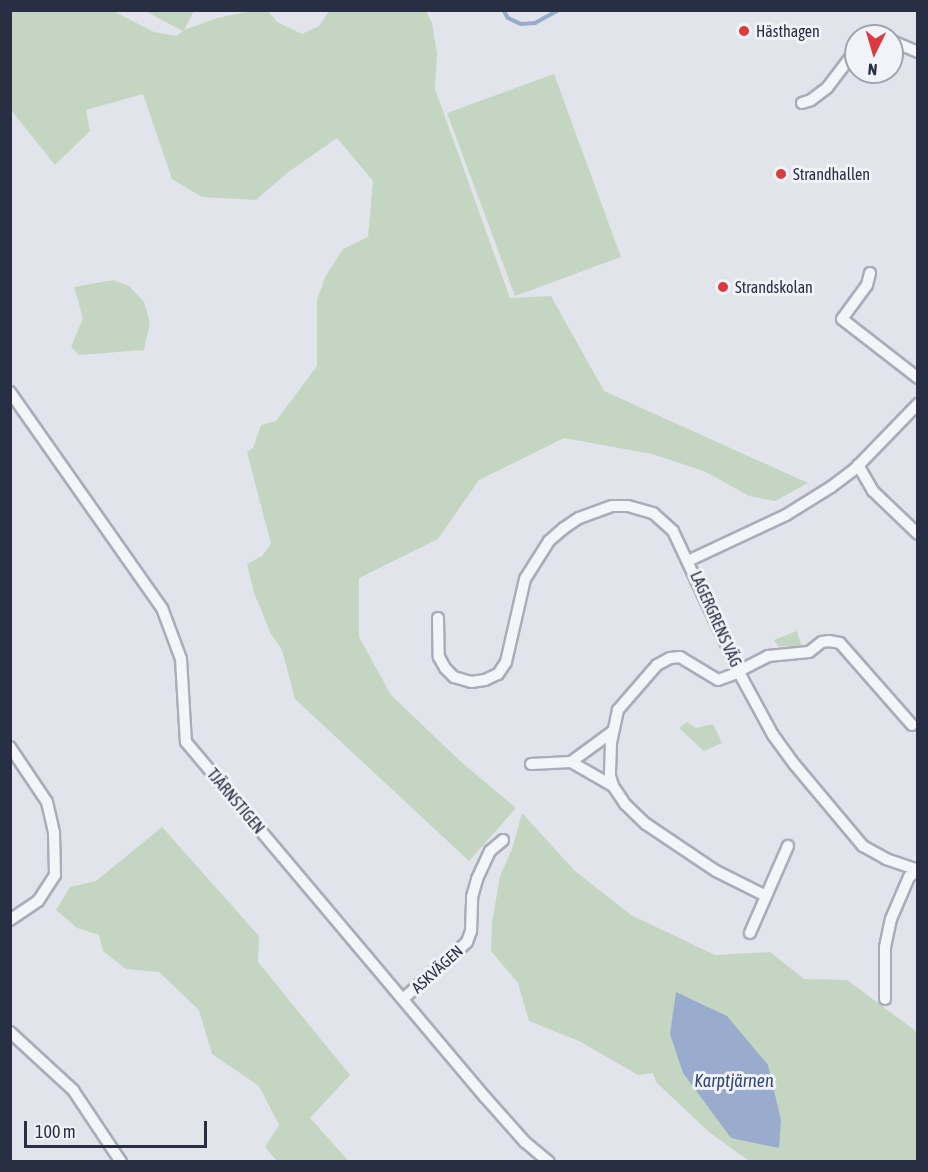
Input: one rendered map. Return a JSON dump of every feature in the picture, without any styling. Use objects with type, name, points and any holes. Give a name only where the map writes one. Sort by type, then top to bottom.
[{"type":"street","points":[[904,46],[918,52]]},
{"type":"street","points":[[802,103],[811,100],[827,87],[844,65]]},
{"type":"street","points":[[870,273],[867,285],[842,319],[918,378]]},
{"type":"street","name":"TJÄRNSTIGEN","points":[[10,392],[162,608],[181,659],[186,742],[517,1134],[549,1161]]},
{"type":"street","name":"LAGERGRENS VÄG","points":[[918,404],[858,465],[831,487],[786,515],[690,560],[740,671],[773,735],[795,765],[863,846],[886,859],[918,870]]},
{"type":"street","points":[[858,465],[873,491],[918,534]]},
{"type":"street","points":[[438,618],[439,657],[445,668],[454,677],[471,682],[485,680],[498,674],[506,662],[525,579],[549,541],[564,528],[587,515],[612,506],[641,508],[653,513],[673,531],[690,560]]},
{"type":"street","points":[[766,896],[716,871],[680,849],[646,824],[625,804],[613,786],[609,762],[612,732],[618,710],[645,675],[670,658],[687,660],[718,680],[774,654],[809,651],[829,640],[840,643],[912,725]]},
{"type":"street","points":[[571,762],[612,732]]},
{"type":"street","points":[[10,747],[47,802],[54,833],[55,864],[55,875],[38,901],[10,920]]},
{"type":"street","points":[[531,764],[571,762],[613,786]]},
{"type":"street","name":"ASKVÄGEN","points":[[404,998],[467,942],[471,931],[472,897],[477,879],[490,851],[503,840]]},
{"type":"street","points":[[750,933],[788,846]]},
{"type":"street","points":[[885,999],[885,947],[891,919],[909,877],[918,870]]},
{"type":"street","points":[[10,1032],[73,1090],[122,1161]]},
{"type":"green space","points":[[10,11],[113,11],[154,32],[176,36],[183,31],[145,11],[194,11],[184,30],[217,18],[252,11],[268,11],[277,22],[302,34],[319,26],[329,11],[426,11],[432,23],[437,53],[435,89],[510,298],[551,296],[604,391],[808,483],[775,501],[749,496],[704,471],[652,454],[564,438],[479,480],[438,539],[359,578],[359,637],[391,695],[459,760],[516,808],[469,861],[295,699],[282,650],[271,634],[254,593],[247,564],[262,556],[271,544],[247,452],[253,448],[261,425],[276,421],[317,366],[317,300],[325,277],[343,249],[368,237],[373,181],[337,138],[287,173],[256,200],[202,197],[172,179],[143,94],[86,110],[90,131],[55,165],[11,110]]},
{"type":"green space","points":[[554,74],[621,257],[515,296],[447,113]]},
{"type":"green space","points":[[113,280],[129,286],[144,302],[150,323],[144,350],[79,355],[71,347],[83,318],[74,287]]},
{"type":"green space","points":[[797,631],[802,647],[778,646],[774,640]]},
{"type":"green space","points":[[687,722],[696,728],[713,724],[722,743],[704,751],[679,728]]},
{"type":"green space","points":[[522,813],[574,870],[631,915],[715,955],[770,952],[804,979],[847,980],[917,1032],[917,1161],[749,1161],[709,1132],[656,1082],[653,1073],[638,1075],[579,1041],[529,1021],[518,983],[491,951],[492,923],[500,876],[512,849]]},
{"type":"green space","points":[[162,827],[259,936],[258,962],[350,1075],[310,1118],[347,1159],[344,1161],[277,1161],[265,1147],[279,1125],[259,1086],[212,1054],[199,1010],[159,972],[126,969],[103,951],[99,935],[77,928],[56,910],[70,887],[96,881]]},
{"type":"water","name":"Karptjärnen","points":[[676,992],[727,1016],[768,1065],[781,1120],[779,1148],[731,1138],[683,1073],[670,1034]]},
{"type":"waterway","points":[[503,10],[508,18],[521,24],[535,23],[558,10]]},
{"type":"place","name":"Hästhagen","points":[[744,31]]},
{"type":"place","name":"Strandhallen","points":[[781,174]]},
{"type":"place","name":"Strandskolan","points":[[723,287]]}]
